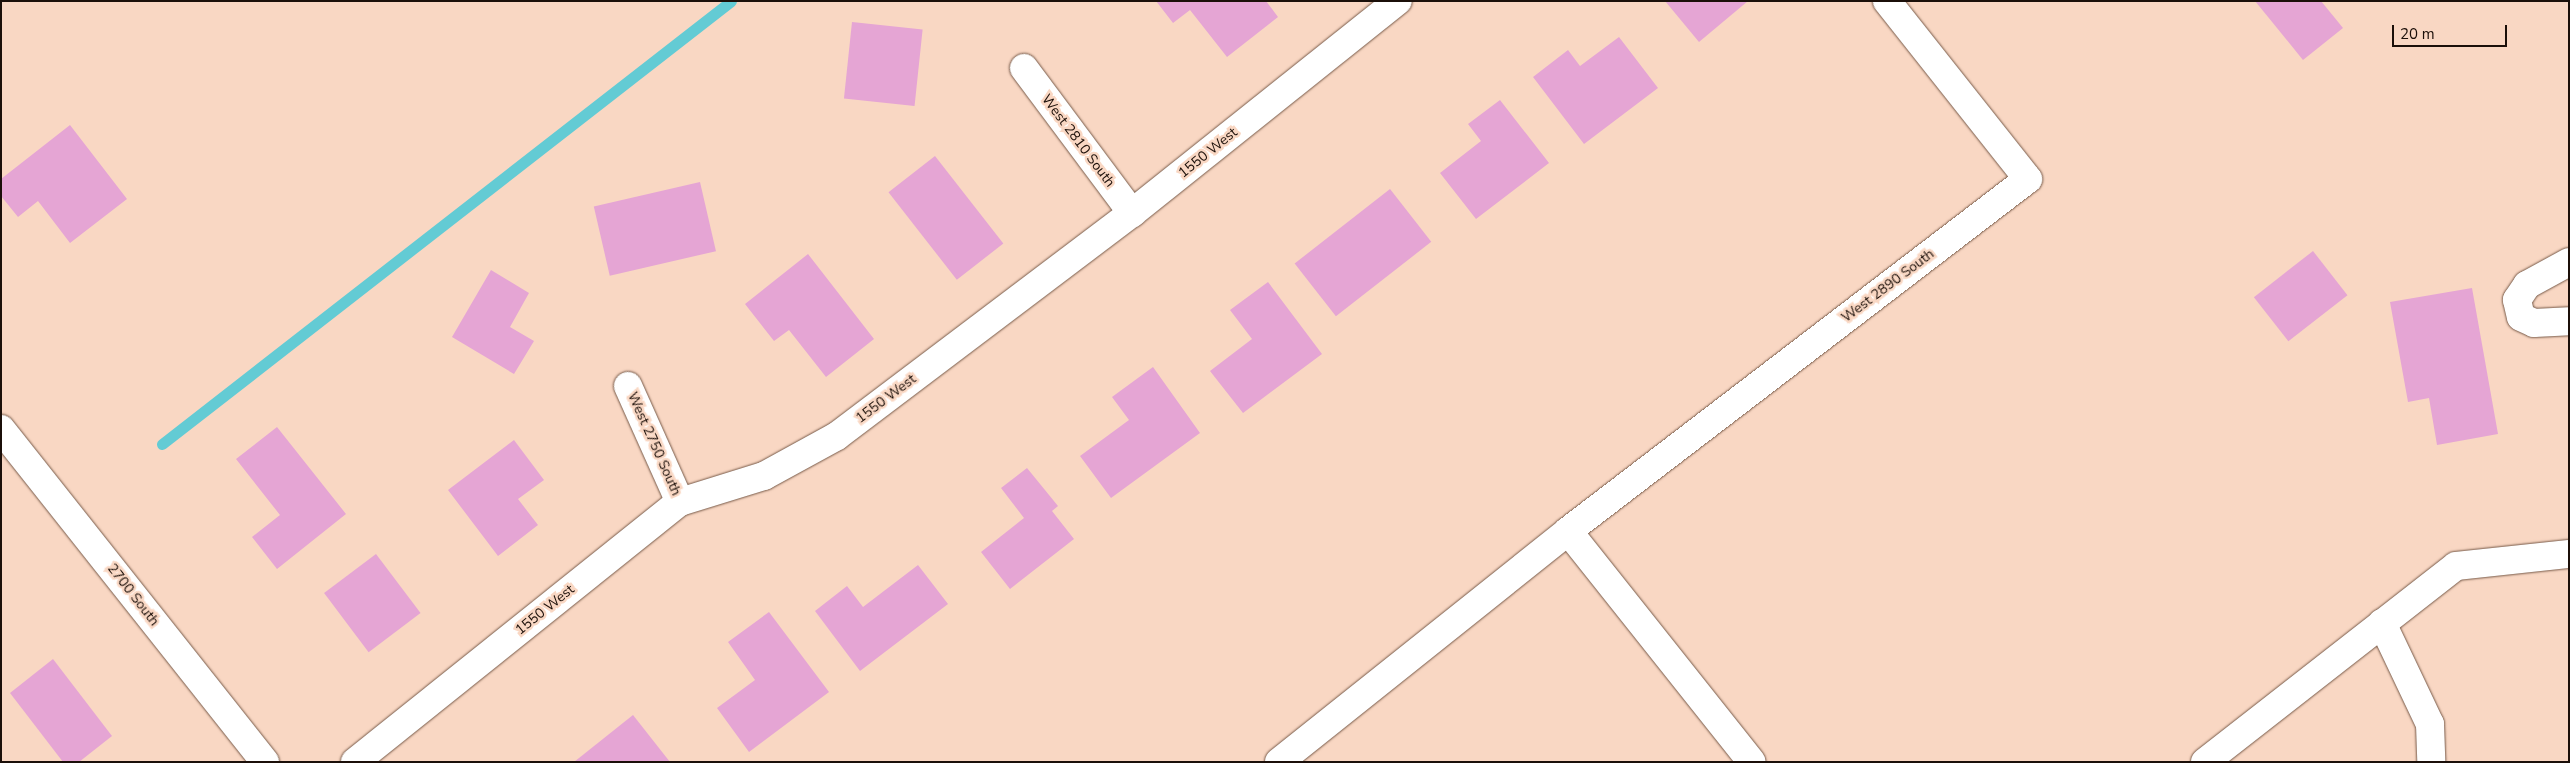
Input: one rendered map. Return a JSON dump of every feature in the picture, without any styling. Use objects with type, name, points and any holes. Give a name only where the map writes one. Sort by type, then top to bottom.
[{"type":"street","name":"1550 West","points":[[355,762],[680,502],[764,476],[837,436],[1132,213],[1398,1]]},
{"type":"street","name":"West 2890 South","points":[[1568,531],[2028,179],[1887,1]]},
{"type":"street","name":"West 2810 South","points":[[1024,68],[1132,213]]},
{"type":"street","points":[[2569,262],[2527,286],[2517,300],[2521,316],[2534,322],[2569,321]]},
{"type":"street","name":"West 2750 South","points":[[628,386],[680,502]]},
{"type":"street","name":"2700 South","points":[[1,428],[265,762]]},
{"type":"street","points":[[1279,762],[1568,531],[1752,762]]},
{"type":"street","points":[[2205,762],[2456,566],[2569,554]]},
{"type":"street","points":[[2382,623],[2430,724],[2431,762]]},
{"type":"building","points":[[1156,1],[1266,1],[1278,17],[1227,57],[1190,10],[1173,23]]},
{"type":"building","points":[[1665,1],[1748,1],[1699,42]]},
{"type":"building","points":[[2255,1],[2321,1],[2343,28],[2303,60]]},
{"type":"building","points":[[852,22],[923,29],[915,106],[844,99]]},
{"type":"building","points":[[1619,37],[1658,88],[1584,144],[1533,77],[1568,50],[1580,66]]},
{"type":"building","points":[[1500,100],[1549,163],[1476,219],[1440,173],[1481,141],[1468,124]]},
{"type":"building","points":[[70,125],[127,199],[70,243],[38,201],[18,217],[1,196],[1,179]]},
{"type":"building","points":[[935,156],[1003,243],[957,280],[889,192]]},
{"type":"building","points":[[700,182],[716,251],[610,276],[594,207]]},
{"type":"building","points":[[1390,189],[1431,242],[1336,316],[1295,263]]},
{"type":"building","points":[[2313,251],[2347,295],[2288,341],[2254,297]]},
{"type":"building","points":[[808,254],[874,339],[826,377],[789,330],[774,341],[745,304]]},
{"type":"building","points":[[491,270],[529,293],[510,327],[534,341],[514,374],[452,337]]},
{"type":"building","points":[[1268,282],[1322,354],[1243,413],[1210,371],[1252,339],[1230,310]]},
{"type":"building","points":[[2472,288],[2498,434],[2437,445],[2429,398],[2408,402],[2390,302]]},
{"type":"building","points":[[1153,367],[1200,433],[1111,498],[1080,456],[1129,420],[1112,397]]},
{"type":"building","points":[[277,427],[346,514],[277,569],[252,537],[280,515],[236,459]]},
{"type":"building","points":[[514,440],[544,480],[518,499],[538,525],[498,556],[448,490]]},
{"type":"building","points":[[1027,468],[1058,506],[1052,511],[1074,539],[1010,589],[981,552],[1024,518],[1001,488]]},
{"type":"building","points":[[376,554],[421,613],[369,652],[324,593]]},
{"type":"building","points":[[918,565],[948,604],[860,671],[815,611],[847,586],[863,607]]},
{"type":"building","points":[[769,612],[829,692],[749,752],[717,708],[755,680],[728,642]]},
{"type":"building","points":[[53,659],[112,736],[79,762],[63,762],[10,693]]},
{"type":"building","points":[[633,715],[670,762],[574,762]]},
{"type":"waterway","points":[[162,444],[731,1]]}]
